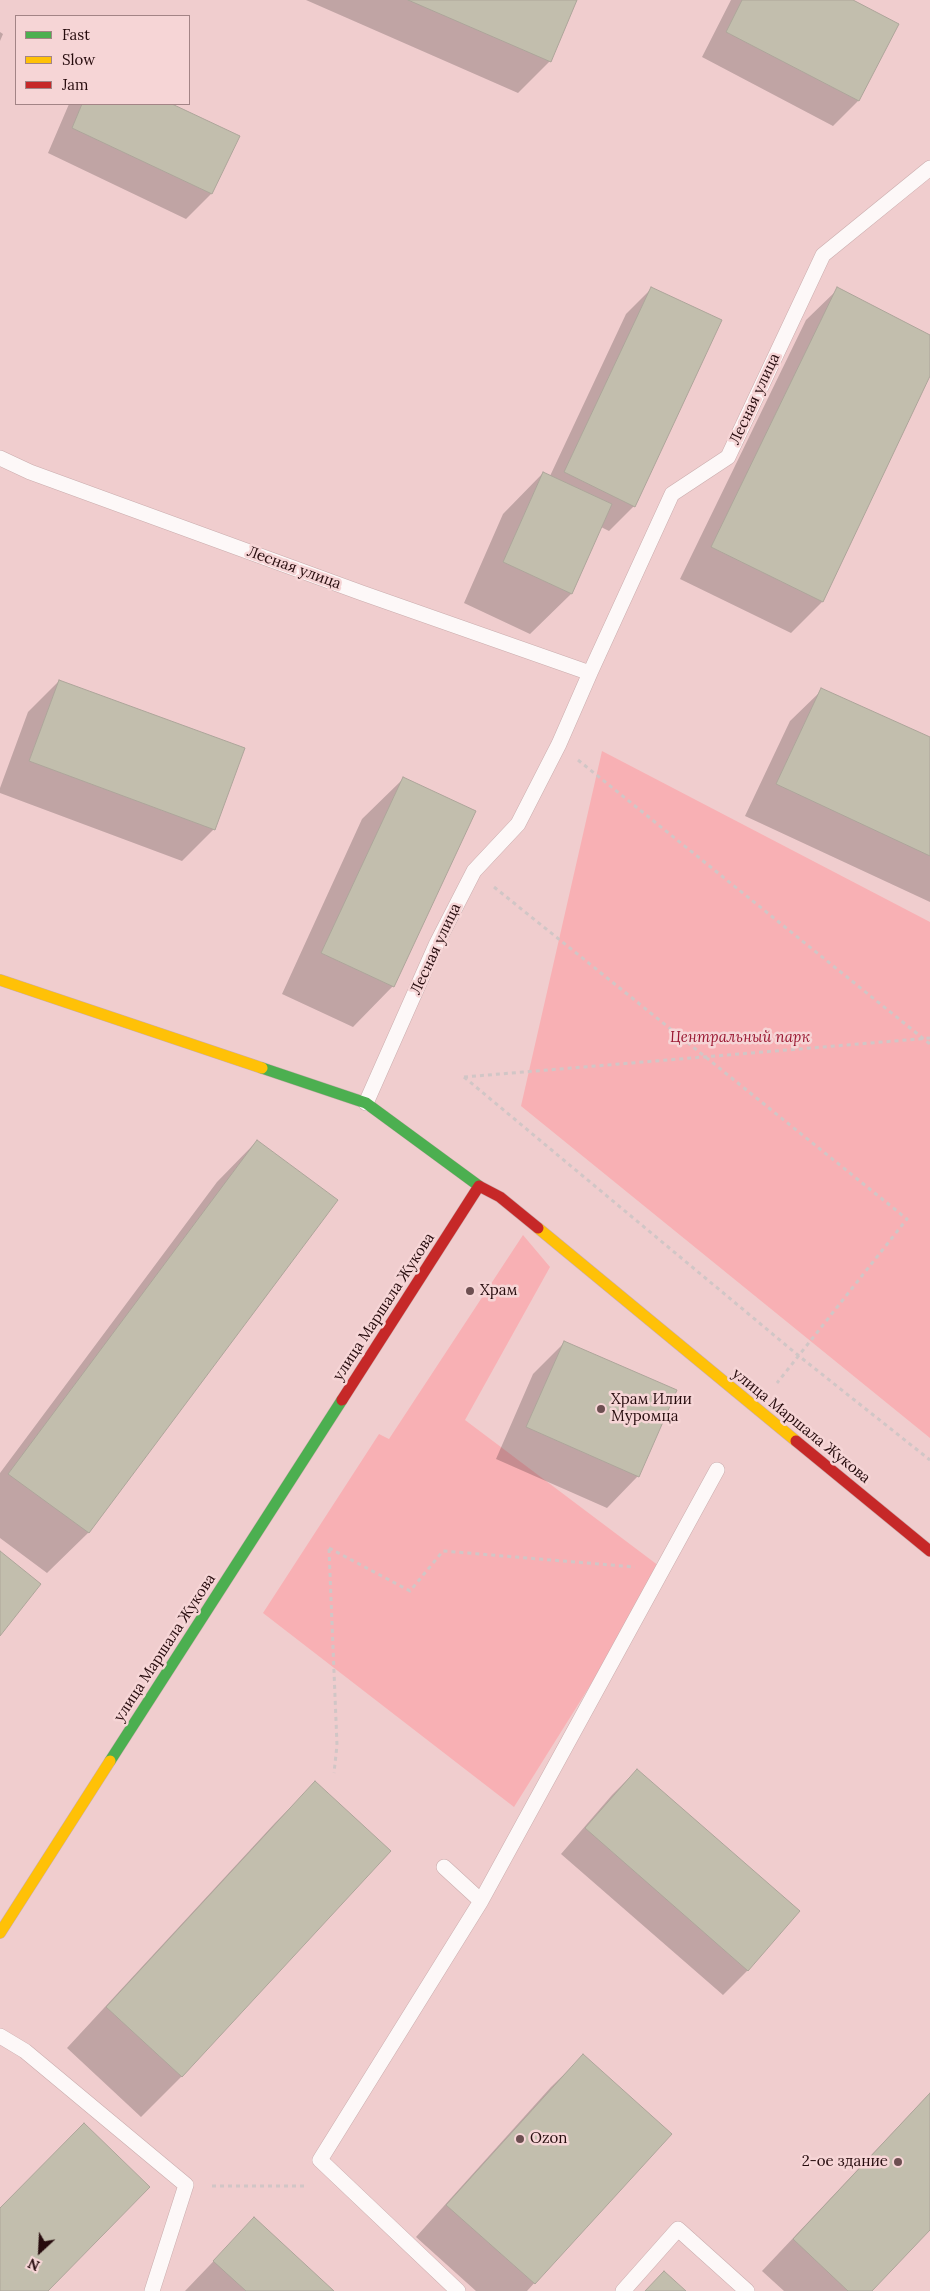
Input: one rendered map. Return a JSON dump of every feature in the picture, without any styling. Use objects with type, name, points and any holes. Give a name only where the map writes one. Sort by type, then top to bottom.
[{"type":"street","points":[[0,980],[366,1103],[479,1186]]},
{"type":"street","name":"улица Маршала Жукова","points":[[0,1933],[479,1186],[500,1197],[930,1551]]},
{"type":"lane","name":"Лесная улица","points":[[366,1103],[436,945],[474,871],[518,824],[558,744],[672,494],[728,457],[823,255],[930,168]]},
{"type":"lane","name":"Лесная улица","points":[[0,458],[30,472],[362,593],[590,673]]},
{"type":"lane","points":[[458,2291],[320,2160],[481,1901],[717,1470]]},
{"type":"lane","points":[[444,1867],[481,1901]]},
{"type":"lane","points":[[0,2036],[26,2051],[186,2186],[152,2291]]},
{"type":"lane","points":[[623,2291],[678,2229],[747,2291]]},
{"type":"path","points":[[558,744],[930,1044]]},
{"type":"path","points":[[474,871],[906,1219],[756,1408]]},
{"type":"path","points":[[930,1038],[464,1077],[799,1356],[930,1460]]},
{"type":"path","points":[[334,1773],[337,1745],[329,1548],[410,1591],[443,1551],[663,1569]]},
{"type":"path","points":[[186,2186],[347,2186]]},
{"type":"green space","name":"Центральный парк","points":[[602,751],[930,922],[930,1438],[521,1106]]},
{"type":"green space","points":[[523,1235],[550,1267],[465,1420],[663,1569],[514,1807],[263,1613],[379,1434],[389,1439]]},
{"type":"building","points":[[408,0],[577,0],[551,62]]},
{"type":"building","points":[[742,0],[853,0],[899,24],[859,101],[726,32]]},
{"type":"building","points":[[82,105],[174,105],[240,136],[212,194],[72,128]]},
{"type":"building","points":[[651,287],[722,320],[635,507],[564,472]]},
{"type":"building","points":[[837,287],[930,335],[930,376],[823,602],[711,547]]},
{"type":"building","points":[[543,472],[612,504],[572,594],[503,562]]},
{"type":"building","points":[[59,680],[245,748],[215,830],[29,761]]},
{"type":"building","points":[[821,688],[930,737],[930,856],[776,784]]},
{"type":"building","points":[[403,777],[476,811],[394,987],[321,953]]},
{"type":"building","points":[[257,1140],[338,1200],[89,1533],[8,1474]]},
{"type":"building","name":"Храм Илии Муромца","points":[[564,1341],[677,1390],[639,1477],[526,1427]]},
{"type":"building","points":[[0,1551],[41,1584],[0,1636]]},
{"type":"building","points":[[637,1769],[800,1911],[748,1971],[585,1828]]},
{"type":"building","points":[[315,1781],[391,1851],[182,2077],[106,2007]]},
{"type":"building","points":[[583,2054],[672,2134],[535,2284],[446,2205]]},
{"type":"building","name":"2-ое здание","points":[[930,2093],[930,2230],[872,2291],[848,2291],[793,2239]]},
{"type":"building","points":[[84,2123],[150,2187],[48,2291],[0,2291],[0,2208]]},
{"type":"building","points":[[254,2217],[334,2291],[246,2291],[213,2261]]},
{"type":"building","points":[[664,2271],[686,2291],[645,2291]]},
{"type":"traffic: fast","points":[[262,1068],[366,1103],[479,1186]]},
{"type":"traffic: fast","points":[[110,1761],[342,1400]]},
{"type":"traffic: slow","points":[[0,980],[262,1068]]},
{"type":"traffic: slow","points":[[538,1228],[796,1441]]},
{"type":"traffic: slow","points":[[0,1933],[110,1761]]},
{"type":"traffic: jam","points":[[342,1400],[479,1186],[500,1197],[538,1228]]},
{"type":"traffic: jam","points":[[796,1441],[930,1551]]},
{"type":"place","name":"Храм","points":[[470,1291]]},
{"type":"place","name":"Храм Илии Муромца","points":[[601,1409]]},
{"type":"place","name":"Ozon","points":[[520,2139]]},
{"type":"place","name":"2-ое здание","points":[[898,2162]]}]
